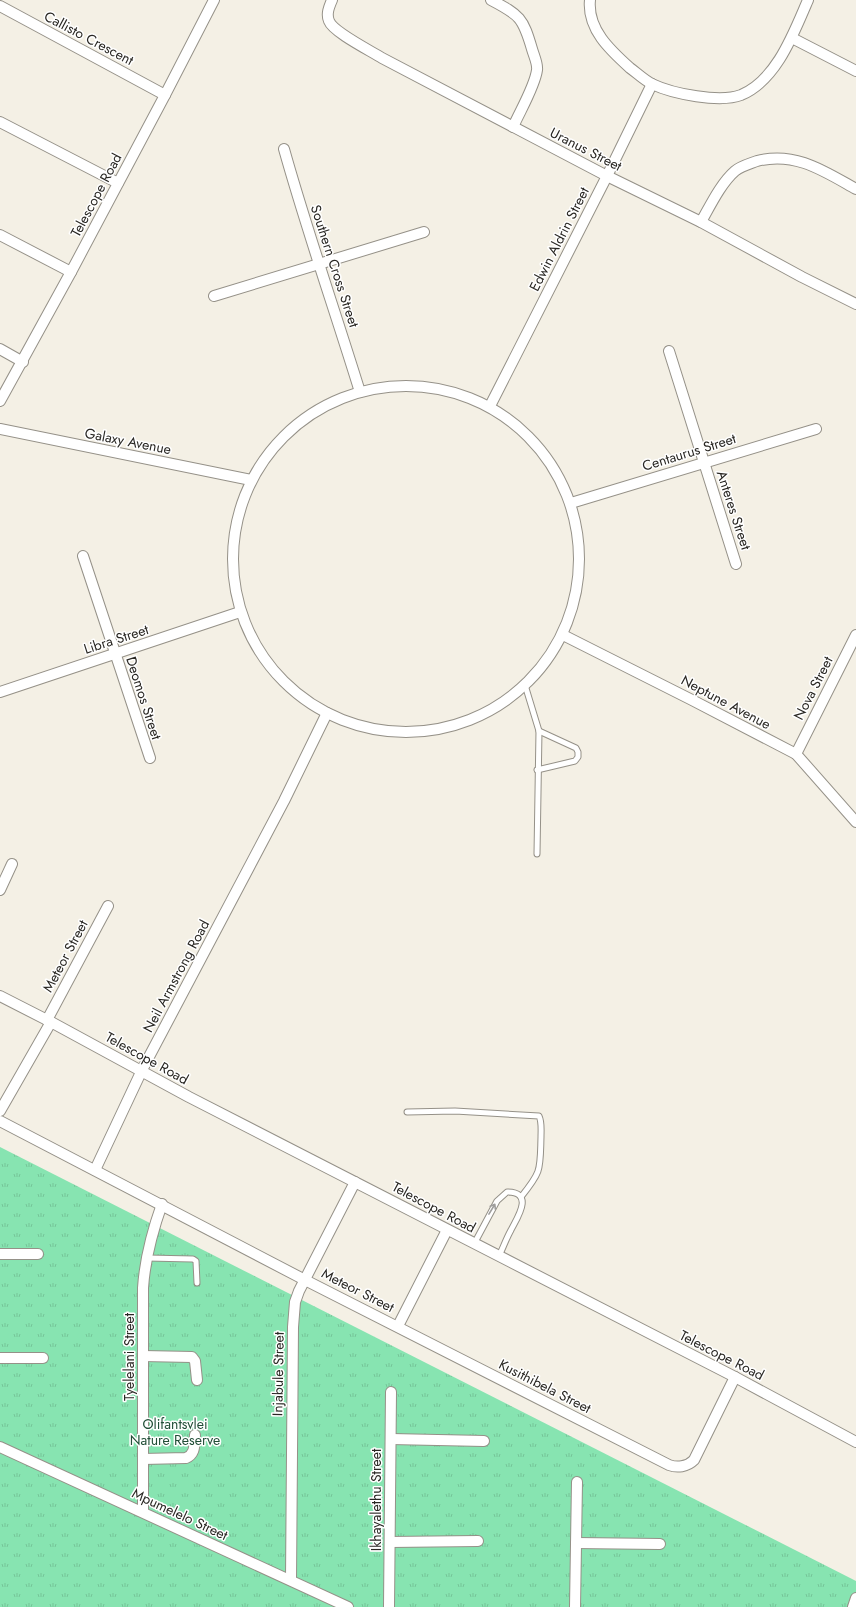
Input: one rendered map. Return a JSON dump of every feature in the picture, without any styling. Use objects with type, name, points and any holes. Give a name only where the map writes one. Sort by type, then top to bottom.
[{"type":"street","name":"Telescope Road","points":[[0,401],[23,362],[118,182],[166,95],[214,0]]},
{"type":"street","name":"Uranus Street","points":[[332,0],[329,7],[328,18],[330,23],[335,28],[382,58],[607,176],[701,222],[802,277],[856,304]]},
{"type":"street","points":[[491,0],[503,6],[520,19],[528,35],[537,69],[532,85],[513,127]]},
{"type":"street","points":[[590,0],[591,16],[601,40],[618,57],[652,84],[682,93],[711,98],[740,95],[763,80],[777,62],[792,38],[808,0]]},
{"type":"street","name":"Callisto Crescent","points":[[0,6],[166,95]]},
{"type":"street","points":[[792,38],[856,71]]},
{"type":"street","name":"Edwin Aldrin Street","points":[[490,406],[652,84]]},
{"type":"street","points":[[0,122],[118,182]]},
{"type":"street","name":"Southern Cross Street","points":[[284,149],[299,202],[360,392]]},
{"type":"street","points":[[701,222],[727,178],[735,171],[751,163],[765,159],[788,158],[798,161],[821,169],[856,189]]},
{"type":"street","points":[[214,296],[424,232]]},
{"type":"street","points":[[0,235],[71,272]]},
{"type":"street","points":[[0,349],[23,362]]},
{"type":"street","name":"Anteres Street","points":[[669,351],[736,564]]},
{"type":"street","points":[[413,385],[439,388],[490,406],[516,424],[539,447],[558,473],[571,503],[579,536],[580,570],[574,603],[563,635],[548,659],[525,685],[508,699],[491,710],[451,726],[409,732],[388,731],[367,727],[327,713],[307,702],[290,688],[274,671],[260,653],[240,612],[233,579],[232,545],[238,511],[251,480],[271,450],[296,424],[326,404],[360,392],[386,386],[413,385]]},
{"type":"street","name":"Galaxy Avenue","points":[[0,429],[251,480]]},
{"type":"street","name":"Centaurus Street","points":[[571,503],[816,429]]},
{"type":"street","name":"Deomos Street","points":[[83,556],[150,758]]},
{"type":"street","name":"Libra Street","points":[[0,692],[240,612]]},
{"type":"street","name":"Neptune Avenue","points":[[563,635],[686,696],[796,754],[856,822]]},
{"type":"street","name":"Nova Street","points":[[796,754],[856,635]]},
{"type":"street","name":"Neil Armstrong Road","points":[[95,1170],[142,1070],[281,807],[327,713]]},
{"type":"street","points":[[0,890],[12,864]]},
{"type":"street","name":"Meteor Street","points":[[0,1111],[49,1021],[108,906]]},
{"type":"street","name":"Telescope Road","points":[[0,996],[142,1070],[189,1097],[735,1377],[856,1442]]},
{"type":"street","points":[[0,1121],[162,1204],[305,1280]]},
{"type":"street","name":"Injabule Street","points":[[291,1580],[293,1326],[295,1302],[356,1182]]},
{"type":"street","name":"Tyelelani Street","points":[[143,1512],[143,1288],[150,1238],[162,1204]]},
{"type":"street","points":[[398,1326],[447,1230]]},
{"type":"street","points":[[0,1254],[38,1254]]},
{"type":"street","name":"Meteor Street","points":[[305,1280],[398,1326]]},
{"type":"street","name":"Kusithibela Street","points":[[398,1326],[672,1466],[683,1466],[694,1460],[735,1377]]},
{"type":"street","points":[[143,1356],[192,1357],[195,1361],[197,1380]]},
{"type":"street","points":[[0,1358],[43,1358]]},
{"type":"street","name":"Ikhayalethu Street","points":[[389,1607],[391,1392]]},
{"type":"street","points":[[143,1459],[186,1458],[191,1456],[193,1452],[195,1435]]},
{"type":"street","points":[[391,1439],[484,1441]]},
{"type":"street","name":"Mpumelelo Street","points":[[0,1447],[348,1607]]},
{"type":"street","points":[[575,1607],[577,1482]]},
{"type":"street","points":[[390,1542],[478,1541]]},
{"type":"street","points":[[576,1543],[660,1544]]},
{"type":"street","points":[[853,1607],[856,1598]]},
{"type":"lane","points":[[525,685],[539,731],[537,770],[537,854]]},
{"type":"lane","points":[[537,770],[575,761],[578,757],[576,748],[539,731]]},
{"type":"lane","points":[[406,1112],[455,1111],[539,1116],[541,1128],[540,1166],[533,1182],[520,1197]]},
{"type":"lane","points":[[474,1244],[490,1213],[503,1194],[512,1192],[520,1197],[522,1206],[499,1256]]},
{"type":"lane","points":[[146,1258],[193,1259],[196,1261],[197,1283]]},
{"type":"green space","name":"Olifantsvlei Nature Reserve","points":[[0,1147],[856,1581],[856,1607],[0,1607]]}]
